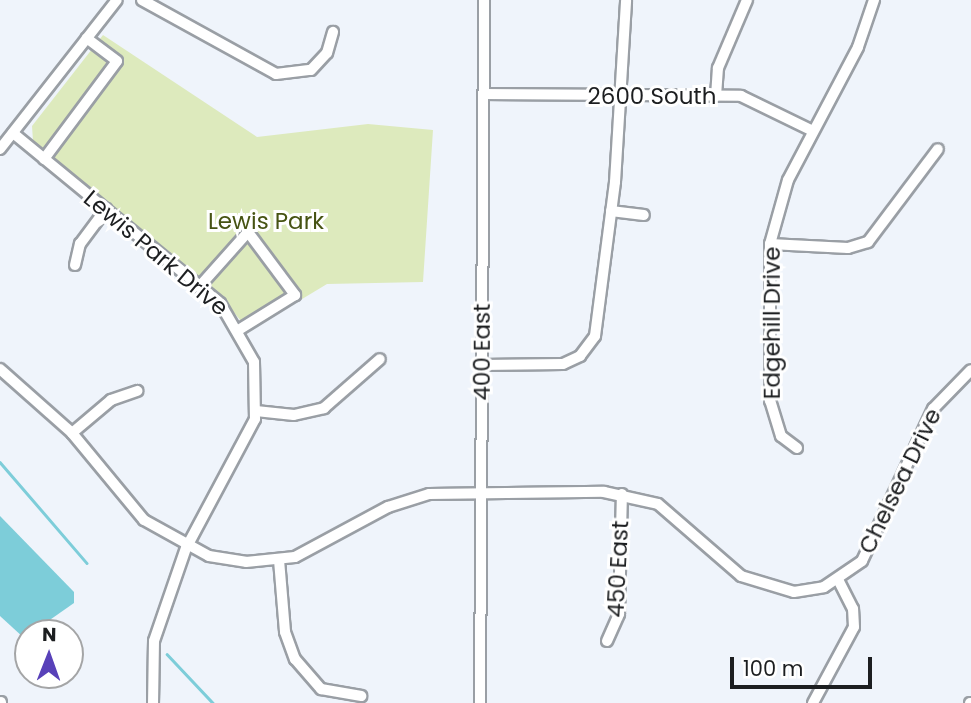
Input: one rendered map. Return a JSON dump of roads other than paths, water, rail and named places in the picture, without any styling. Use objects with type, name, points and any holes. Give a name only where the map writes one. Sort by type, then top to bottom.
[{"type":"street","points":[[0,149],[117,0]]},
{"type":"street","points":[[142,0],[276,74],[311,70],[327,53],[332,32]]},
{"type":"street","name":"400 East","points":[[480,703],[484,0]]},
{"type":"street","points":[[482,365],[563,364],[589,348],[611,211],[617,95],[626,0]]},
{"type":"street","points":[[716,96],[718,68],[747,0]]},
{"type":"street","name":"Edgehill Drive","points":[[797,448],[781,436],[770,401],[770,244],[782,193],[858,47],[874,0]]},
{"type":"street","points":[[44,159],[117,61],[87,38]]},
{"type":"street","name":"2600 South","points":[[483,94],[716,96],[754,99],[813,131]]},
{"type":"street","name":"Lewis Park Drive","points":[[13,132],[200,287],[240,328],[254,362],[256,411],[241,453],[213,488],[186,548],[154,641],[153,703]]},
{"type":"street","points":[[770,244],[848,248],[868,242],[939,149]]},
{"type":"street","points":[[75,265],[80,244],[106,209]]},
{"type":"street","points":[[611,211],[644,215]]},
{"type":"street","points":[[200,287],[248,232],[295,295],[240,328]]},
{"type":"street","points":[[256,411],[294,415],[324,408],[380,359]]},
{"type":"street","name":"Chelsea Drive","points":[[0,369],[72,433],[144,520],[186,548],[233,561],[279,560],[321,547],[401,502],[481,490],[622,494],[667,509],[758,585],[803,592],[838,580],[874,542],[933,409],[971,370]]},
{"type":"street","points":[[72,433],[111,400],[137,391]]},
{"type":"street","name":"450 East","points":[[607,641],[619,614],[622,494]]},
{"type":"street","points":[[279,560],[285,632],[295,659],[321,689],[360,696]]},
{"type":"street","points":[[813,703],[854,627],[853,609],[838,580]]},
{"type":"water","points":[[0,516],[74,592],[74,603],[51,619],[14,619],[14,629],[0,616]]},
{"type":"waterway","points":[[0,462],[87,563]]},
{"type":"waterway","points":[[167,654],[213,703]]},
{"type":"park label","name":"Lewis Park","points":[[266,221]]}]
